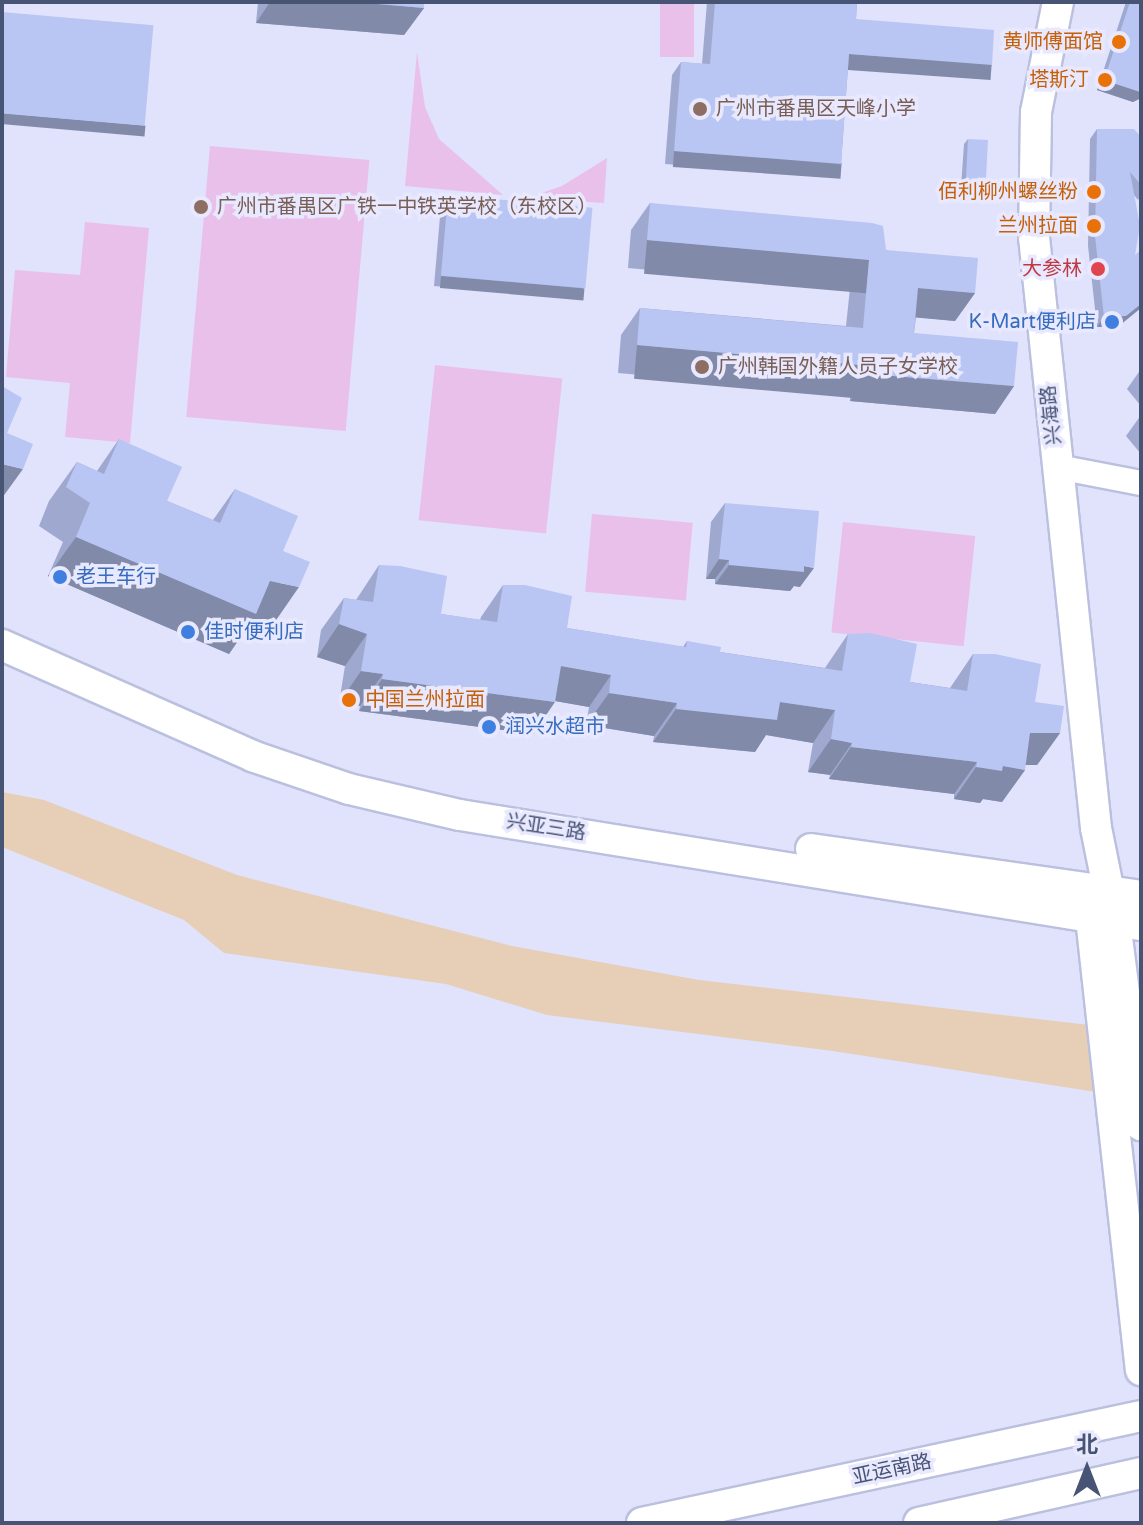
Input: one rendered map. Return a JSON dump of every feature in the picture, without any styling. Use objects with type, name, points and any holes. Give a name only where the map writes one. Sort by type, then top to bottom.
[{"type":"street","name":"兴海路","points":[[1058,2],[1042,63],[1033,147],[1034,237],[1096,828],[1109,910],[1111,988],[1127,1130],[1141,1370]]},
{"type":"street","points":[[1058,467],[1141,483]]},
{"type":"street","name":"兴亚三路","points":[[2,627],[261,742],[407,786],[1109,910]]},
{"type":"street","name":"兴亚三路","points":[[2,645],[252,756],[349,789],[460,815],[1109,910]]},
{"type":"street","points":[[1109,910],[1141,896]]},
{"type":"street","name":"亚运南路","points":[[642,1523],[1141,1416]]},
{"type":"street","points":[[919,1523],[1016,1512],[1141,1473]]},
{"type":"shaded area","points":[[660,2],[694,2],[694,57],[660,57]]},
{"type":"shaded area","points":[[417,52],[425,107],[439,139],[503,195],[405,186]]},
{"type":"shaded area","points":[[210,146],[369,160],[346,431],[186,417]]},
{"type":"shaded area","points":[[607,158],[604,203],[527,198],[562,186]]},
{"type":"shaded area","points":[[85,222],[149,228],[130,443],[65,437],[70,383],[6,377],[15,270],[80,275]]},
{"type":"shaded area","points":[[435,365],[562,378],[546,534],[419,520]]},
{"type":"shaded area","points":[[592,514],[693,523],[686,601],[585,592]]},
{"type":"shaded area","points":[[843,522],[975,536],[964,646],[831,632]]},
{"type":"shaded area","points":[[2,792],[44,800],[237,875],[512,946],[699,980],[1141,1031],[1141,1099],[833,1051],[547,1015],[446,984],[224,953],[184,920],[2,847]]},
{"type":"building","points":[[355,2],[424,2],[424,8]]},
{"type":"building","points":[[715,2],[857,2],[856,19],[994,30],[992,65],[849,54],[841,164],[674,151],[681,62],[710,64]]},
{"type":"building","points":[[1130,2],[1141,2],[1140,92],[1104,80]]},
{"type":"building","points":[[2,12],[153,25],[145,126],[2,113]]},
{"type":"building","points":[[1097,129],[1134,129],[1141,137],[1141,185],[1130,172],[1140,226],[1135,255],[1141,250],[1141,304],[1126,316],[1104,317],[1095,236]]},
{"type":"building","points":[[968,139],[988,140],[986,183],[966,182]]},
{"type":"building","points":[[448,195],[592,208],[585,288],[441,276]]},
{"type":"building","points":[[650,203],[872,223],[883,226],[886,250],[978,258],[975,293],[918,288],[914,333],[1018,342],[1014,386],[869,374],[870,366],[637,345],[640,308],[863,328],[869,260],[647,240]]},
{"type":"building","points":[[2,386],[22,398],[7,433],[33,444],[23,469],[2,464]]},
{"type":"building","points":[[119,439],[182,467],[167,501],[220,523],[235,489],[298,516],[283,551],[310,562],[299,587],[270,581],[256,614],[76,537],[90,503],[66,487],[77,462],[104,474]]},
{"type":"building","points":[[725,503],[819,511],[814,568],[804,566],[804,572],[729,565],[729,560],[719,559]]},
{"type":"building","points":[[379,565],[447,576],[441,614],[497,622],[503,585],[525,585],[572,596],[567,628],[686,647],[687,641],[721,647],[720,652],[842,671],[848,634],[870,633],[917,644],[910,682],[967,691],[973,654],[995,654],[1041,664],[1035,702],[1064,706],[1060,733],[1030,733],[1025,770],[1003,766],[1002,771],[976,767],[977,762],[851,747],[852,743],[831,739],[835,710],[780,702],[777,720],[676,709],[677,703],[609,693],[611,675],[561,666],[555,702],[382,679],[383,674],[361,671],[367,634],[339,624],[344,598],[373,602]]},
{"type":"place","name":"黄师傅面馆","points":[[1119,42]]},
{"type":"place","name":"塔斯汀","points":[[1105,80]]},
{"type":"place","name":"广州市番禺区天峰小学","points":[[700,109]]},
{"type":"place","name":"佰利柳州螺丝粉","points":[[1094,192]]},
{"type":"place","name":"广州市番禺区广铁一中铁英学校（东校区）","points":[[201,207]]},
{"type":"place","name":"兰州拉面","points":[[1094,226]]},
{"type":"place","name":"大参林","points":[[1098,269]]},
{"type":"place","name":"K-Mart便利店","points":[[1112,322]]},
{"type":"place","name":"广州韩国外籍人员子女学校","points":[[702,367]]},
{"type":"place","name":"老王车行","points":[[60,577]]},
{"type":"place","name":"佳时便利店","points":[[188,632]]},
{"type":"place","name":"中国兰州拉面","points":[[349,700]]},
{"type":"place","name":"润兴水超市","points":[[489,727]]}]
